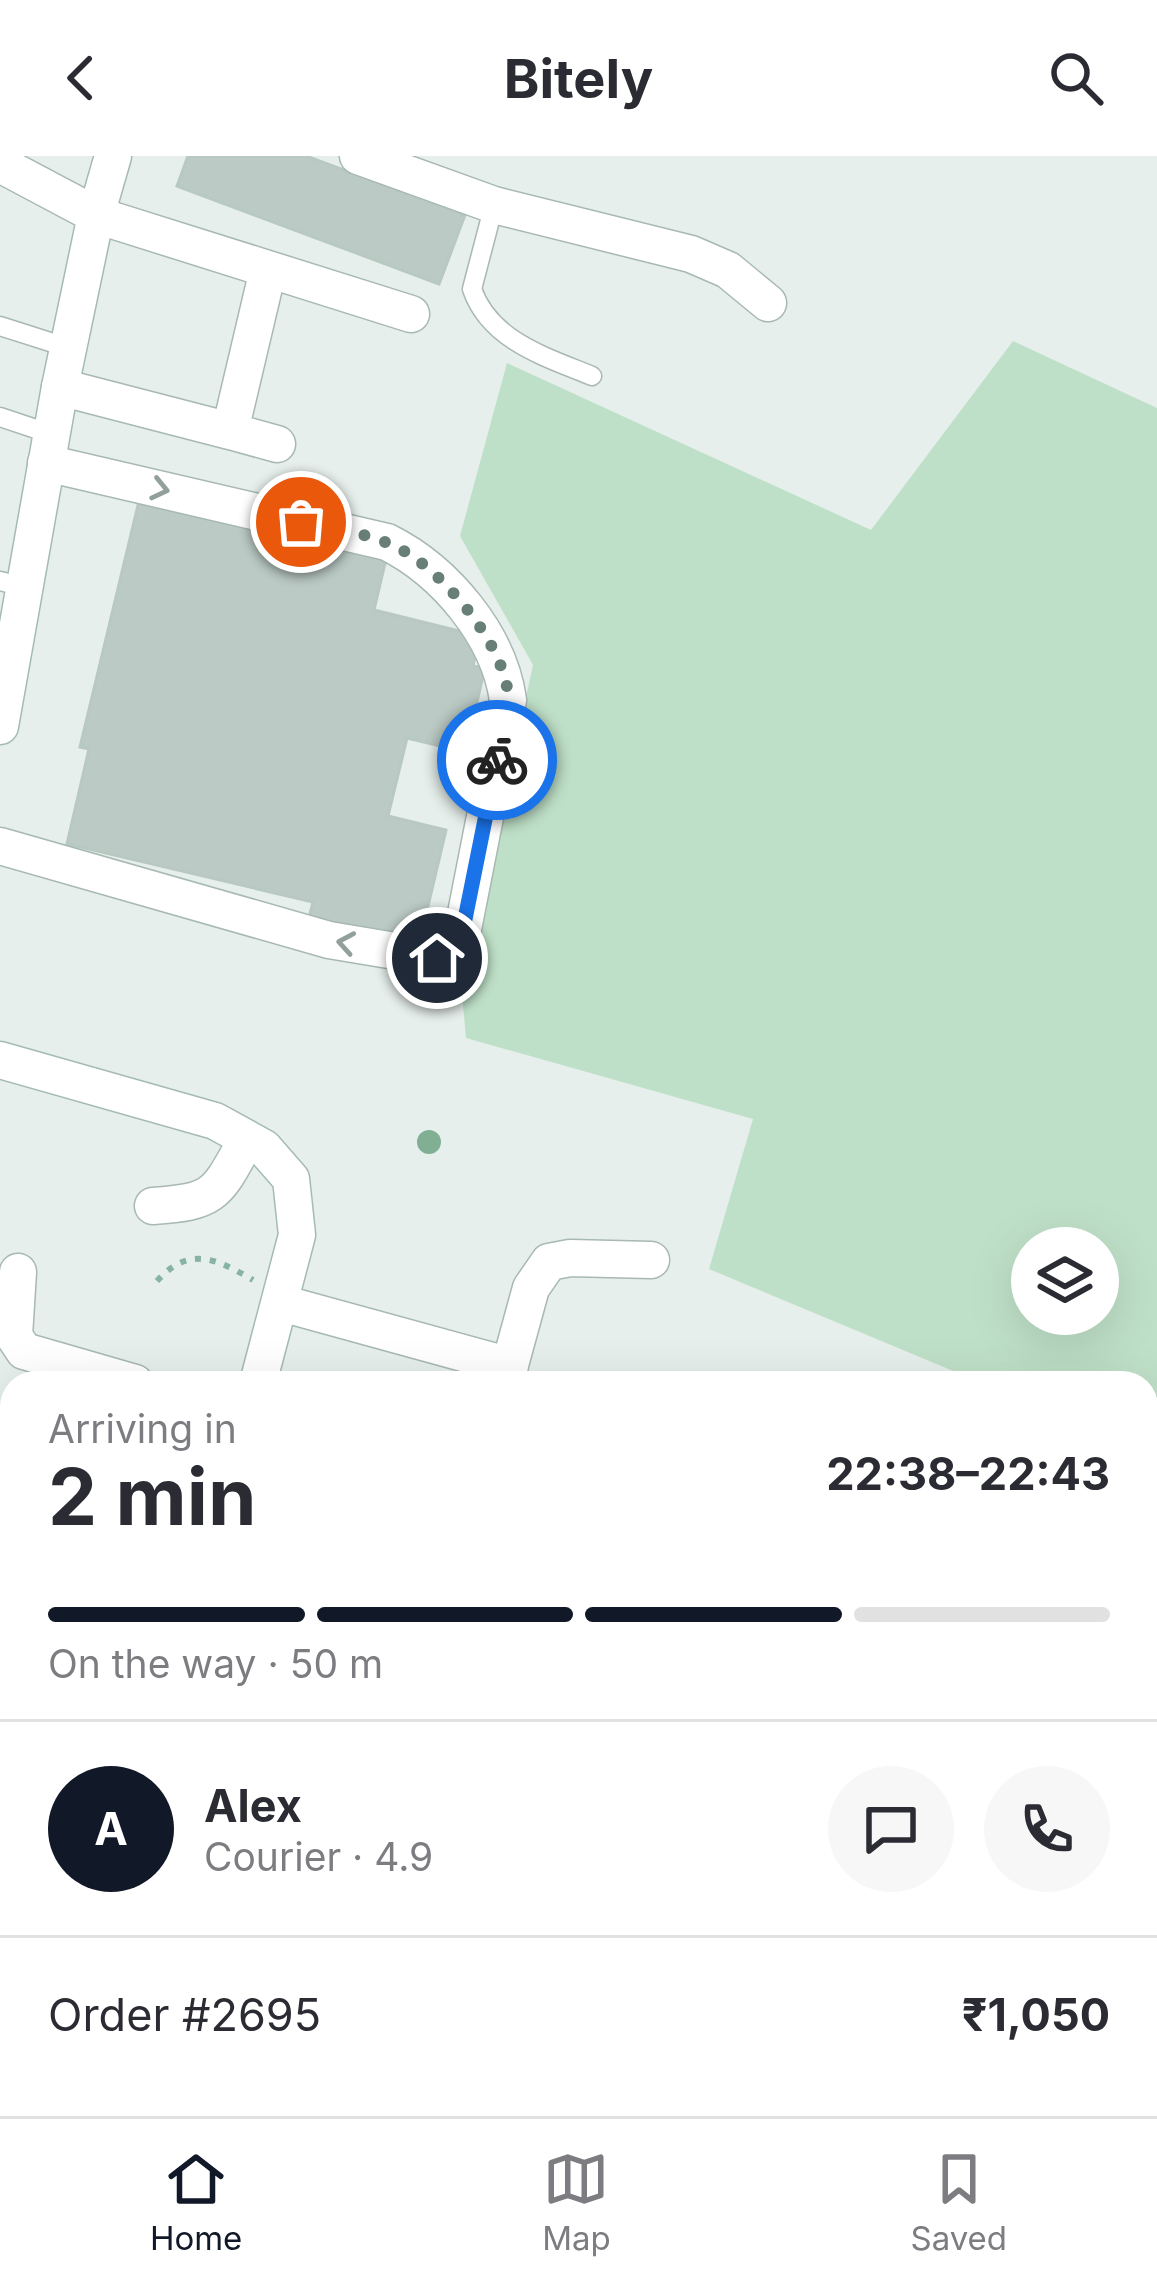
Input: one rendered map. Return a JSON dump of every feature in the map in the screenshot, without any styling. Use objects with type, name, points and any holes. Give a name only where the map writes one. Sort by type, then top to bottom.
[{"type":"street","points":[[0,726],[12,584],[48,448],[95,215],[113,156]]},
{"type":"street","points":[[358,156],[494,206],[691,254],[728,270],[768,303]]},
{"type":"street","points":[[0,164],[95,215],[411,314]]},
{"type":"street","points":[[230,431],[268,270]]},
{"type":"street","points":[[60,387],[277,444]]},
{"type":"street","points":[[0,847],[329,940],[437,958],[460,944],[508,700],[504,670],[493,648],[435,573],[411,554],[387,542],[48,448]]},
{"type":"street","points":[[0,1060],[215,1121],[264,1148],[291,1179],[297,1235],[261,1371]]},
{"type":"street","points":[[152,1207],[208,1197],[225,1178],[247,1138]]},
{"type":"street","points":[[509,1371],[531,1288],[549,1262],[651,1260]]},
{"type":"street","points":[[18,1272],[17,1344],[24,1351],[93,1371]]},
{"type":"street","points":[[282,1299],[496,1371]]},
{"type":"lane","points":[[494,206],[472,289],[476,301],[517,344],[592,376]]},
{"type":"lane","points":[[0,326],[69,348]]},
{"type":"lane","points":[[0,417],[48,448]]},
{"type":"path","points":[[157,1282],[170,1267],[198,1258],[218,1262],[282,1299]]},
{"type":"green space","points":[[1013,341],[1157,408],[1157,1371],[953,1371],[709,1269],[753,1119],[466,1038],[462,994],[533,665],[460,536],[507,363],[871,530]]},
{"type":"building","points":[[188,156],[306,156],[465,215],[439,284],[177,186]]},
{"type":"building","points":[[139,501],[386,559],[374,610],[480,636],[473,666],[485,668],[465,752],[407,738],[388,816],[446,830],[419,944],[309,918],[313,902],[67,844],[89,749],[80,747]]},
{"type":"way so far","points":[[301,522],[387,542],[411,554],[435,573],[466,610],[504,670],[508,700],[497,760]]},
{"type":"route","points":[[437,958],[460,944],[497,760]]}]
